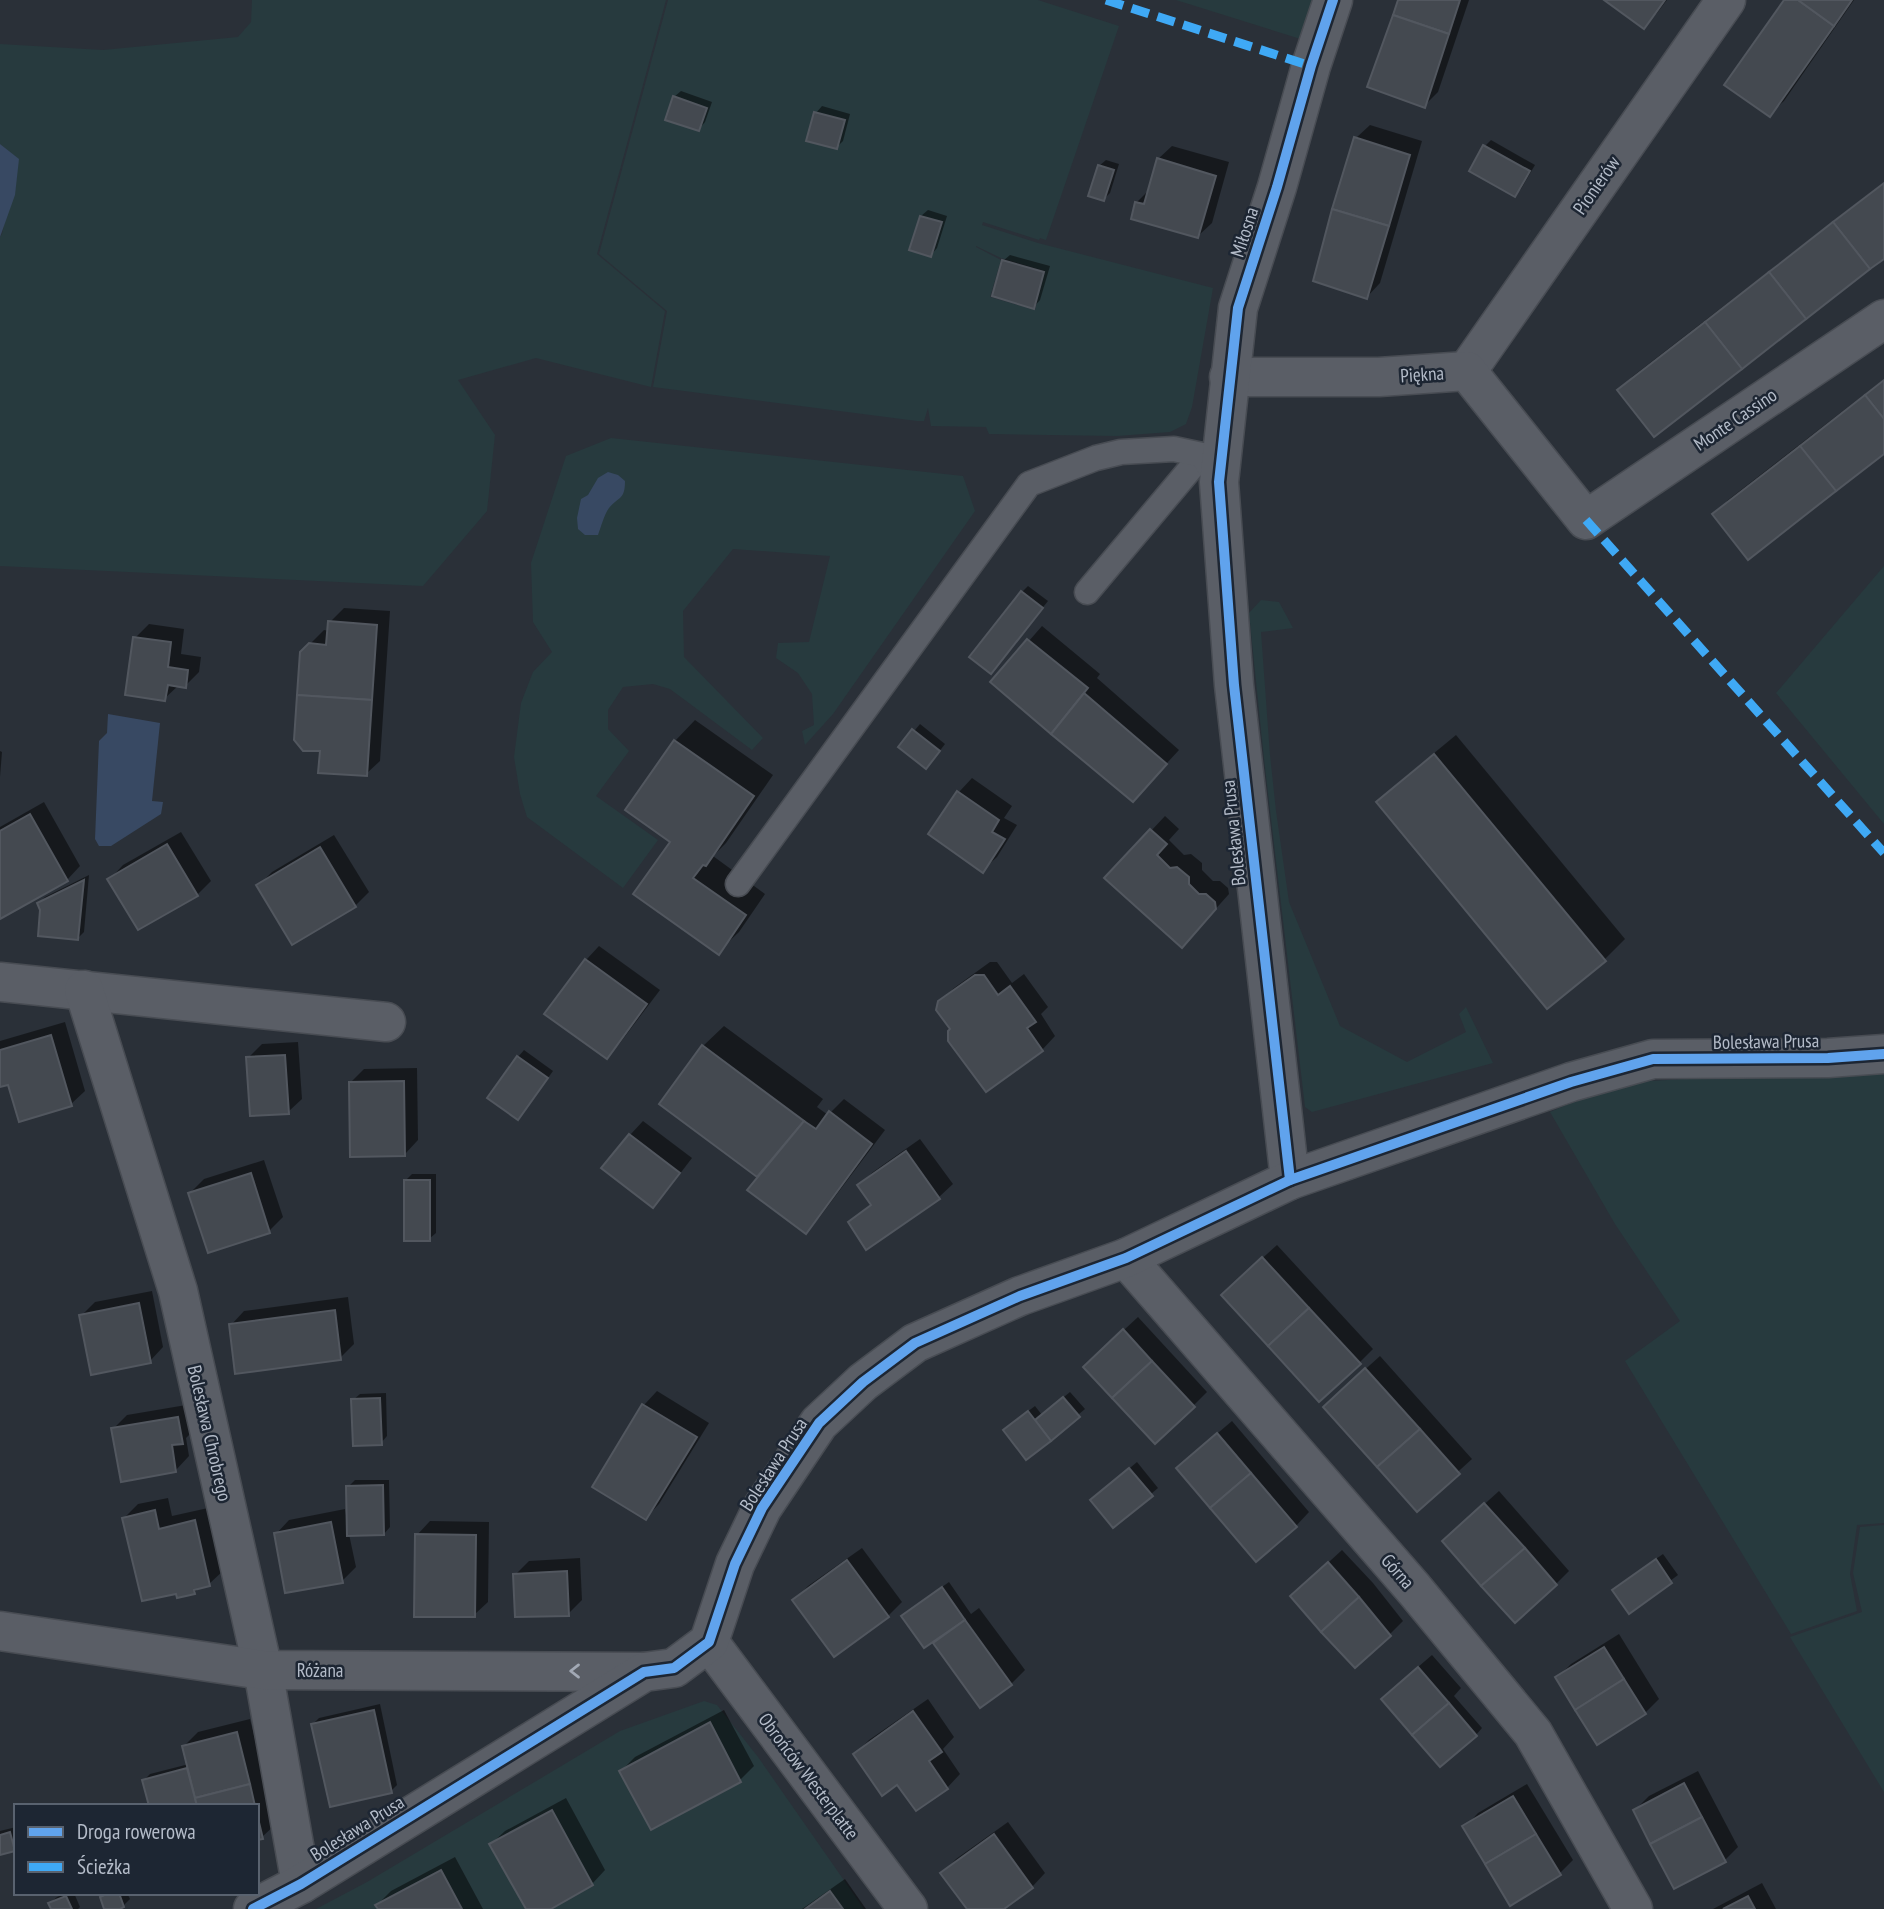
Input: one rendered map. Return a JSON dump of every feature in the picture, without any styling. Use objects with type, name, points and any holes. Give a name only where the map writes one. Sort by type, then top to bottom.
[{"type":"street","name":"Miłosna","points":[[1210,468],[1229,377],[1238,308],[1333,0]]},
{"type":"street","name":"Pionierów","points":[[1466,371],[1726,0]]},
{"type":"street","name":"Monte Cassino","points":[[1586,520],[1884,319]]},
{"type":"street","name":"Piękna","points":[[1229,377],[1379,377],[1466,371],[1586,520]]},
{"type":"street","name":"Bolesława Prusa","points":[[1210,468],[1290,1180]]},
{"type":"street","points":[[0,982],[386,1022]]},
{"type":"street","name":"Bolesława Chrobrego","points":[[85,990],[178,1291],[263,1670],[301,1884]]},
{"type":"street","name":"Bolesława Prusa","points":[[253,1909],[301,1884],[644,1672],[674,1668],[709,1642],[735,1564],[762,1508],[819,1423],[863,1381],[915,1343],[1020,1296],[1126,1258],[1290,1180],[1571,1082],[1653,1059],[1828,1058],[1884,1054]]},
{"type":"street","name":"Górna","points":[[1126,1258],[1414,1589],[1533,1734],[1633,1909]]},
{"type":"street","name":"Różana","points":[[0,1631],[263,1670],[644,1672]]},
{"type":"street","name":"Obrońców Westerplatte","points":[[709,1642],[908,1909]]},
{"type":"lane","points":[[738,884],[1029,484],[1096,458],[1121,452],[1174,449],[1210,468],[1087,592]]},
{"type":"green space","points":[[252,0],[666,0],[597,254],[665,311],[651,387],[536,358],[458,380],[495,435],[487,511],[423,586],[0,566],[0,237],[18,159],[0,144],[0,44],[103,50],[238,37],[251,22]]},
{"type":"green space","points":[[668,0],[1038,0],[1119,26],[1046,240],[983,222],[982,225],[1038,243],[1213,288],[1192,407],[1186,424],[1170,432],[1117,436],[989,434],[986,427],[931,426],[928,408],[924,421],[917,421],[653,387],[667,311],[599,254]],"holes":[[[976,246],[1001,258],[1045,271],[1035,310],[990,297],[1001,260]]]},
{"type":"green space","points":[[1176,0],[1322,0],[1307,41]]},
{"type":"green space","points":[[611,438],[963,476],[975,511],[833,714],[805,745],[802,731],[814,725],[812,694],[798,673],[776,658],[778,643],[809,642],[830,556],[733,549],[683,611],[684,657],[763,738],[752,750],[670,689],[653,684],[623,687],[608,710],[608,729],[629,751],[596,796],[658,840],[623,888],[527,817],[514,757],[521,703],[533,672],[552,652],[533,622],[531,563],[566,456]]},
{"type":"green space","points":[[1884,566],[1884,824],[1776,693]]},
{"type":"green space","points":[[1261,600],[1279,602],[1293,628],[1261,632],[1270,755],[1289,902],[1340,1026],[1407,1062],[1466,1032],[1459,1014],[1466,1007],[1493,1063],[1312,1112],[1305,1107],[1249,613]]},
{"type":"green space","points":[[1884,1074],[1884,1523],[1857,1525],[1850,1574],[1857,1611],[1791,1634],[1625,1361],[1680,1321],[1615,1224],[1550,1112],[1584,1097],[1634,1082]]},
{"type":"green space","points":[[1884,1525],[1884,1792],[1790,1637],[1862,1612],[1853,1573],[1860,1527]]},
{"type":"green space","points":[[704,1701],[717,1705],[758,1757],[864,1909],[316,1909],[367,1882],[620,1731]]},
{"type":"water","points":[[0,144],[19,159],[15,195],[0,237]]},
{"type":"water","points":[[608,472],[625,481],[624,492],[607,511],[598,535],[585,535],[578,529],[581,499],[588,495],[598,478]]},
{"type":"water","points":[[108,714],[160,723],[152,801],[163,802],[161,814],[111,846],[99,846],[95,839],[99,741],[107,733]]},
{"type":"building","points":[[1398,0],[1460,0],[1449,34],[1393,15]]},
{"type":"building","points":[[1604,0],[1665,0],[1644,29]]},
{"type":"building","points":[[1784,0],[1798,0],[1834,26],[1770,117],[1724,85]]},
{"type":"building","points":[[1798,0],[1852,0],[1834,26]]},
{"type":"building","points":[[1393,15],[1449,34],[1425,108],[1367,87]]},
{"type":"building","points":[[673,96],[707,108],[699,131],[665,120]]},
{"type":"building","points":[[814,112],[845,120],[837,149],[806,141]]},
{"type":"building","points":[[1354,137],[1410,155],[1389,226],[1332,209]]},
{"type":"building","points":[[1483,145],[1530,171],[1515,197],[1469,171]]},
{"type":"building","points":[[1157,158],[1216,176],[1198,238],[1131,219],[1135,202],[1144,204]]},
{"type":"building","points":[[1098,165],[1114,170],[1104,201],[1088,196]]},
{"type":"building","points":[[1884,183],[1884,259],[1870,269],[1833,222]]},
{"type":"building","points":[[1332,209],[1389,226],[1367,299],[1313,281]]},
{"type":"building","points":[[920,216],[942,222],[931,257],[909,250]]},
{"type":"building","points":[[1833,222],[1870,269],[1806,319],[1769,272]]},
{"type":"building","points":[[1002,260],[1044,272],[1034,309],[992,296]]},
{"type":"building","points":[[1769,272],[1806,319],[1742,369],[1705,322]]},
{"type":"building","points":[[1705,322],[1742,369],[1654,437],[1617,390]]},
{"type":"building","points":[[1884,380],[1884,419],[1865,395]]},
{"type":"building","points":[[1865,395],[1884,419],[1884,454],[1836,491],[1800,446]]},
{"type":"building","points":[[1800,446],[1836,491],[1748,560],[1712,514]]},
{"type":"building","points":[[1021,591],[1043,608],[991,674],[969,657]]},
{"type":"building","points":[[328,621],[377,625],[372,700],[297,695],[300,652],[309,643],[326,645]]},
{"type":"building","points":[[133,637],[171,642],[168,667],[188,670],[186,688],[168,685],[165,701],[125,695]]},
{"type":"building","points":[[1027,639],[1088,688],[1051,734],[990,682]]},
{"type":"building","points":[[1084,693],[1167,764],[1133,802],[1051,734]]},
{"type":"building","points":[[297,695],[372,700],[367,776],[318,773],[320,751],[303,751],[294,740]]},
{"type":"building","points":[[912,729],[940,751],[926,769],[898,747]]},
{"type":"building","points":[[674,740],[754,796],[706,866],[703,865],[693,878],[746,915],[719,955],[633,894],[670,842],[625,810]]},
{"type":"building","points":[[1434,754],[1606,961],[1547,1009],[1376,802]]},
{"type":"building","points":[[957,791],[999,820],[992,832],[1005,839],[983,873],[928,834]]},
{"type":"building","points":[[30,814],[68,881],[0,919],[0,831]]},
{"type":"building","points":[[1150,829],[1167,844],[1157,855],[1170,868],[1177,867],[1189,877],[1189,884],[1199,894],[1206,894],[1215,902],[1216,909],[1182,948],[1104,878]]},
{"type":"building","points":[[167,844],[198,896],[138,930],[107,879]]},
{"type":"building","points":[[320,847],[356,907],[292,945],[256,885]]},
{"type":"building","points":[[84,880],[78,940],[38,936],[40,910],[37,903]]},
{"type":"building","points":[[585,959],[647,1004],[607,1059],[544,1014]]},
{"type":"building","points":[[975,975],[984,975],[998,995],[1010,986],[1036,1022],[1027,1028],[1043,1051],[986,1092],[948,1041],[950,1029],[936,1010],[938,1001]]},
{"type":"building","points":[[51,1035],[72,1106],[19,1122],[8,1085],[0,1087],[0,1050]]},
{"type":"building","points":[[702,1045],[804,1121],[757,1177],[659,1104]]},
{"type":"building","points":[[285,1055],[289,1114],[250,1116],[246,1057]]},
{"type":"building","points":[[517,1056],[548,1078],[518,1120],[487,1098]]},
{"type":"building","points":[[404,1081],[405,1156],[350,1157],[349,1082]]},
{"type":"building","points":[[829,1111],[872,1144],[806,1234],[747,1190],[804,1121],[816,1129]]},
{"type":"building","points":[[629,1134],[680,1173],[653,1208],[601,1168]]},
{"type":"building","points":[[906,1151],[940,1199],[866,1250],[848,1222],[871,1205],[857,1185]]},
{"type":"building","points":[[251,1173],[270,1233],[208,1253],[188,1193]]},
{"type":"building","points":[[404,1180],[430,1180],[430,1241],[404,1241]]},
{"type":"building","points":[[1262,1257],[1309,1308],[1268,1346],[1221,1295]]},
{"type":"building","points":[[139,1303],[151,1363],[91,1375],[79,1315]]},
{"type":"building","points":[[1309,1308],[1361,1364],[1319,1402],[1268,1346]]},
{"type":"building","points":[[335,1310],[341,1360],[235,1374],[229,1324]]},
{"type":"building","points":[[1123,1329],[1152,1361],[1112,1398],[1083,1367]]},
{"type":"building","points":[[1152,1361],[1195,1407],[1155,1444],[1112,1398]]},
{"type":"building","points":[[1365,1368],[1420,1429],[1377,1467],[1323,1407]]},
{"type":"building","points":[[1063,1397],[1080,1417],[1051,1441],[1035,1420]]},
{"type":"building","points":[[380,1398],[382,1445],[353,1446],[351,1399]]},
{"type":"building","points":[[642,1404],[697,1437],[646,1520],[592,1487]]},
{"type":"building","points":[[1028,1411],[1051,1441],[1026,1460],[1003,1430]]},
{"type":"building","points":[[178,1417],[183,1444],[172,1445],[176,1472],[121,1482],[111,1428]]},
{"type":"building","points":[[1420,1429],[1460,1474],[1417,1512],[1377,1467]]},
{"type":"building","points":[[1217,1433],[1251,1473],[1210,1508],[1176,1468]]},
{"type":"building","points":[[1129,1468],[1153,1496],[1113,1528],[1090,1500]]},
{"type":"building","points":[[1251,1473],[1297,1527],[1256,1562],[1210,1508]]},
{"type":"building","points":[[383,1485],[384,1535],[347,1536],[346,1486]]},
{"type":"building","points":[[1484,1503],[1525,1548],[1481,1586],[1442,1541]]},
{"type":"building","points":[[155,1510],[159,1529],[195,1520],[210,1586],[194,1590],[195,1594],[177,1598],[176,1594],[142,1601],[122,1518]]},
{"type":"building","points":[[331,1522],[343,1583],[285,1593],[274,1533]]},
{"type":"building","points":[[415,1534],[476,1535],[475,1617],[414,1617]]},
{"type":"building","points":[[1525,1548],[1557,1585],[1515,1623],[1481,1586]]},
{"type":"building","points":[[1656,1559],[1672,1583],[1629,1614],[1612,1590]]},
{"type":"building","points":[[847,1560],[889,1617],[834,1657],[792,1600]]},
{"type":"building","points":[[1328,1562],[1359,1597],[1321,1632],[1290,1596]]},
{"type":"building","points":[[567,1571],[569,1616],[515,1617],[513,1574]]},
{"type":"building","points":[[942,1587],[965,1620],[924,1648],[901,1616]]},
{"type":"building","points":[[1359,1597],[1391,1636],[1355,1668],[1321,1632]]},
{"type":"building","points":[[965,1620],[1012,1685],[980,1708],[933,1643]]},
{"type":"building","points":[[1604,1647],[1624,1679],[1575,1710],[1555,1677]]},
{"type":"building","points":[[1418,1667],[1449,1703],[1412,1735],[1381,1699]]},
{"type":"building","points":[[1624,1679],[1646,1714],[1597,1745],[1575,1710]]},
{"type":"building","points":[[1449,1703],[1477,1736],[1440,1767],[1412,1735]]},
{"type":"building","points":[[374,1710],[392,1793],[330,1807],[311,1724]]},
{"type":"building","points":[[913,1711],[942,1752],[929,1761],[948,1789],[916,1811],[897,1785],[882,1796],[853,1754]]},
{"type":"building","points":[[710,1722],[741,1782],[651,1830],[619,1771]]},
{"type":"building","points":[[237,1732],[250,1784],[195,1798],[182,1746]]},
{"type":"building","points":[[187,1768],[196,1804],[148,1804],[142,1780]]},
{"type":"building","points":[[1684,1783],[1702,1817],[1650,1844],[1633,1810]]},
{"type":"building","points":[[250,1784],[255,1804],[196,1804],[195,1798]]},
{"type":"building","points":[[1513,1796],[1536,1834],[1485,1864],[1462,1826]]},
{"type":"building","points":[[552,1810],[593,1885],[551,1909],[526,1909],[489,1844]]},
{"type":"building","points":[[1702,1817],[1726,1862],[1674,1889],[1650,1844]]},
{"type":"building","points":[[259,1822],[263,1839],[259,1840]]},
{"type":"building","points":[[10,1832],[14,1851],[0,1855],[0,1835]]},
{"type":"building","points":[[994,1834],[1033,1888],[1004,1909],[967,1909],[940,1873]]},
{"type":"building","points":[[1536,1834],[1561,1875],[1510,1906],[1485,1864]]},
{"type":"building","points":[[441,1870],[462,1909],[378,1909],[375,1905]]},
{"type":"building","points":[[830,1891],[843,1909],[805,1909]]},
{"type":"building","points":[[120,1895],[124,1907],[104,1909],[100,1897]]},
{"type":"building","points":[[66,1896],[72,1909],[51,1909],[48,1903]]},
{"type":"building","points":[[1748,1896],[1755,1909],[1723,1909]]},
{"type":"marked path","points":[[1106,0],[1311,66]]},
{"type":"marked path","points":[[1586,520],[1884,853]]},
{"type":"cycle path","points":[[1290,1180],[1234,685],[1219,482],[1238,308],[1333,0]]},
{"type":"cycle path","points":[[253,1909],[301,1884],[644,1672],[674,1668],[709,1642],[735,1564],[762,1508],[819,1423],[863,1382],[915,1343],[1020,1296],[1126,1258],[1290,1180],[1571,1082],[1653,1059],[1828,1058],[1884,1054]]}]
